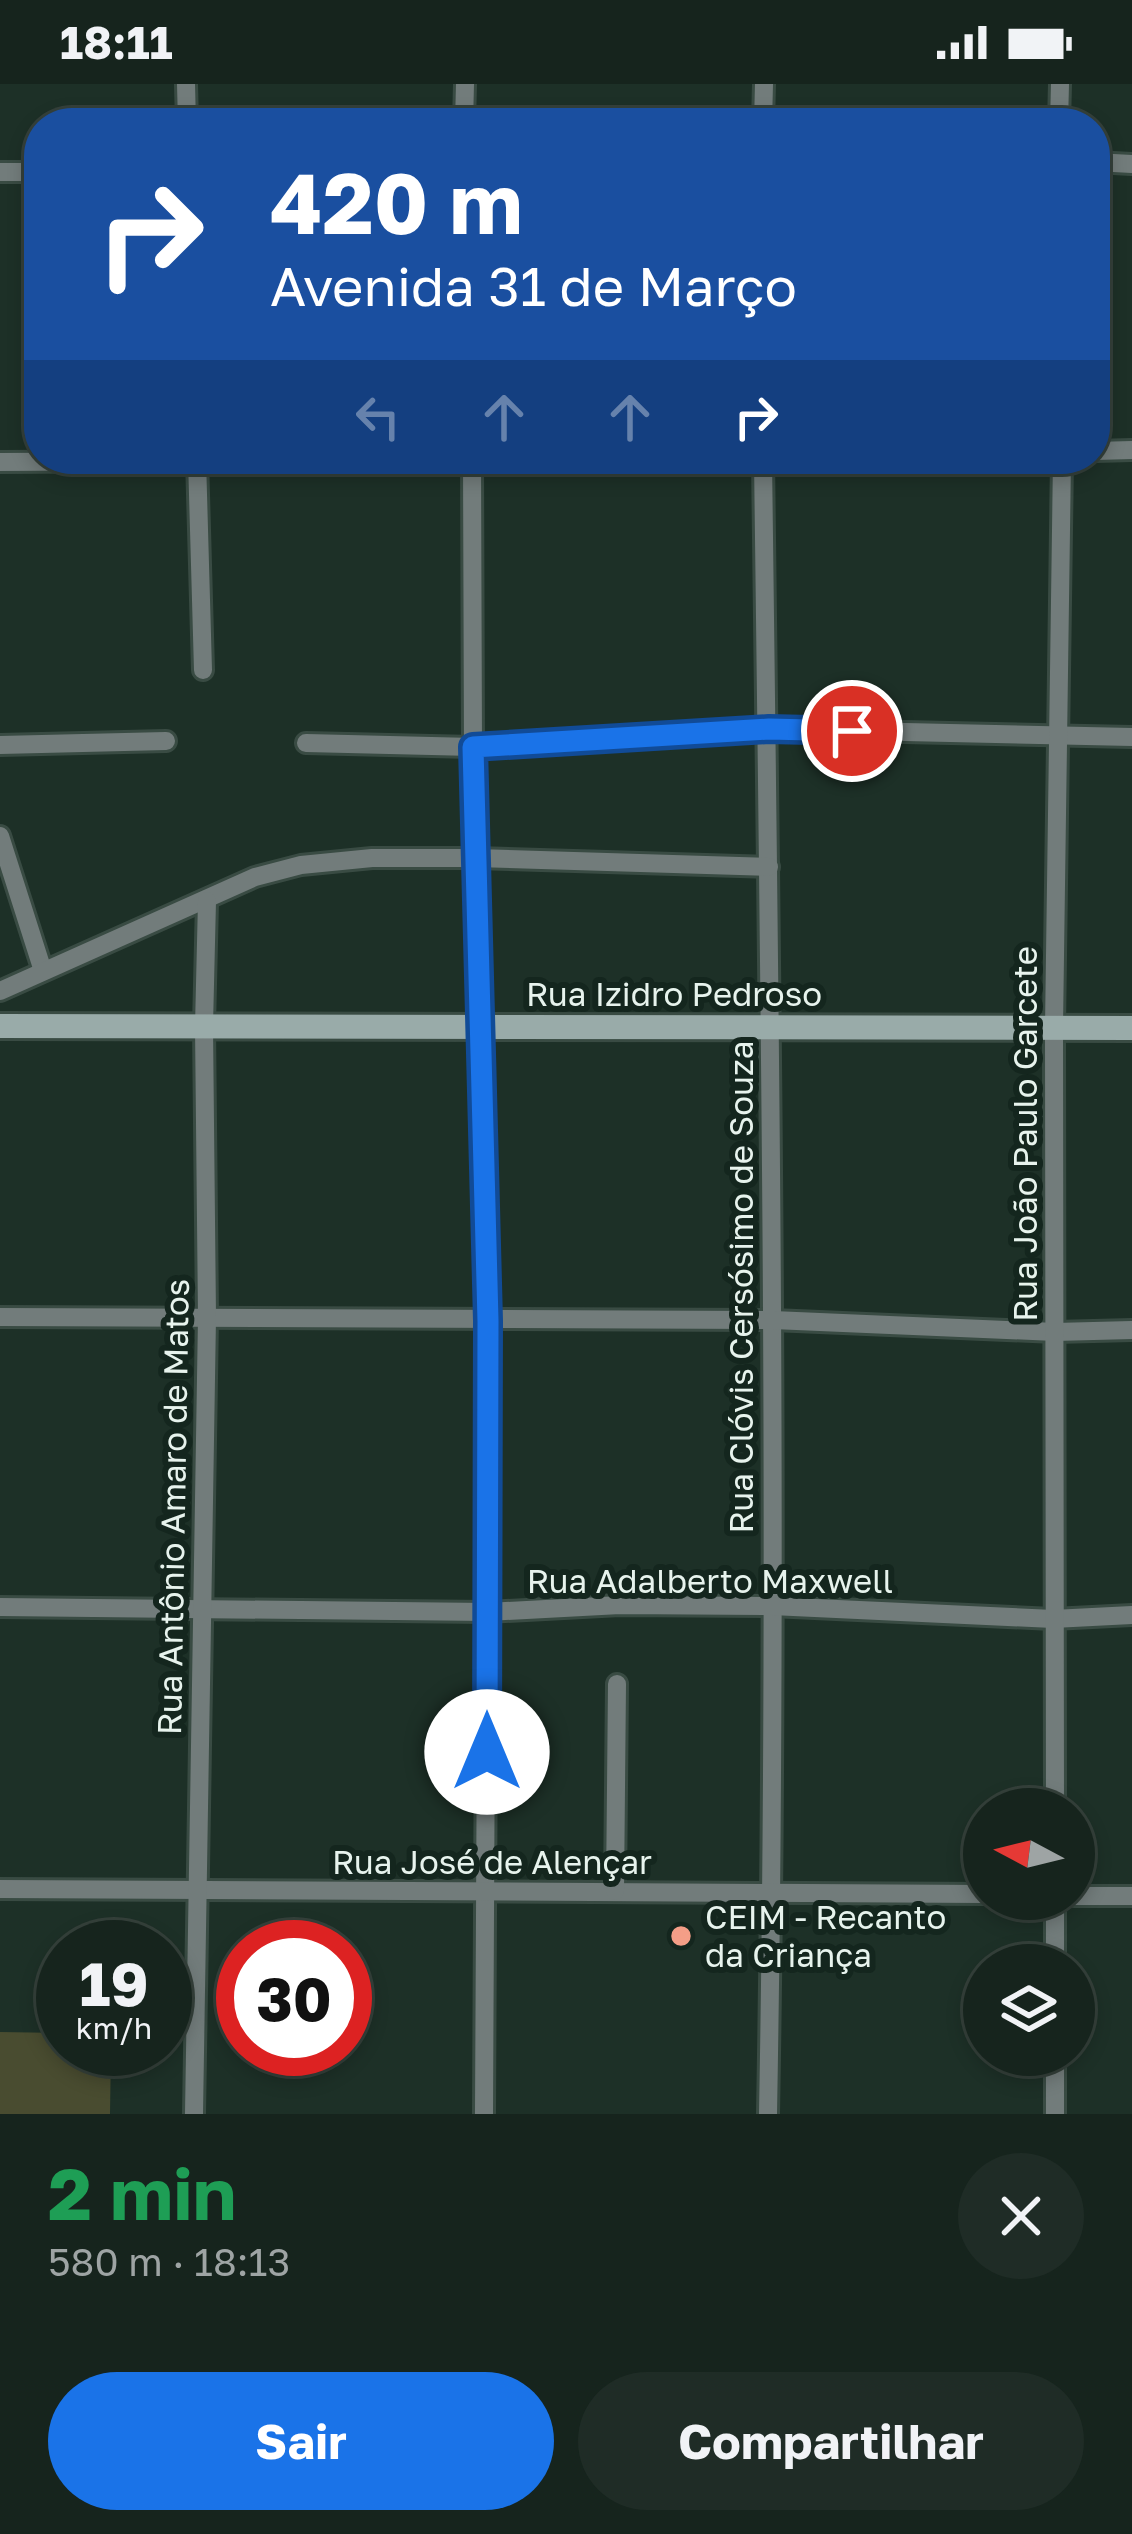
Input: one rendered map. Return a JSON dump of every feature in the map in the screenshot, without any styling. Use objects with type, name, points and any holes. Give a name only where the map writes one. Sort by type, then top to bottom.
[{"type":"street","points":[[197,474],[203,670]]},
{"type":"street","points":[[472,474],[473,747],[488,1321],[484,2114]]},
{"type":"street","name":"Rua Clóvis Cersósimo de Souza","points":[[763,474],[772,1320],[768,2114]]},
{"type":"street","name":"Rua João Paulo Garcete","points":[[1054,1788],[1054,1028],[1062,474]]},
{"type":"street","points":[[306,743],[473,747],[769,729],[1132,737]]},
{"type":"street","points":[[0,746],[166,740]]},
{"type":"street","points":[[0,836],[43,971]]},
{"type":"street","points":[[0,991],[255,877],[301,865],[372,857],[769,867]]},
{"type":"street","name":"Rua Antônio Amaro de Matos","points":[[194,2114],[207,1317],[207,901]]},
{"type":"street","name":"Rua Izidro Pedroso","points":[[0,1026],[1132,1028]]},
{"type":"street","points":[[0,1317],[772,1320],[1055,1332],[1132,1330]]},
{"type":"street","name":"Rua Adalberto Maxwell","points":[[0,1607],[487,1612],[620,1605],[772,1606],[1053,1619],[1132,1615]]},
{"type":"street","points":[[615,1891],[617,1684]]},
{"type":"street","name":"Rua José de Alençar","points":[[0,1889],[963,1894]]},
{"type":"street","points":[[1095,1896],[1132,1897]]},
{"type":"street","points":[[1054,2114],[1055,2076]]},
{"type":"green space","points":[[0,2032],[36,2033],[36,2076],[111,2076],[110,2114],[0,2114]]},
{"type":"place","name":"CEIM - Recanto da Criança","points":[[681,1936]]},
{"type":"route","points":[[487,1752],[488,1321],[473,747],[769,729],[852,731]]}]
